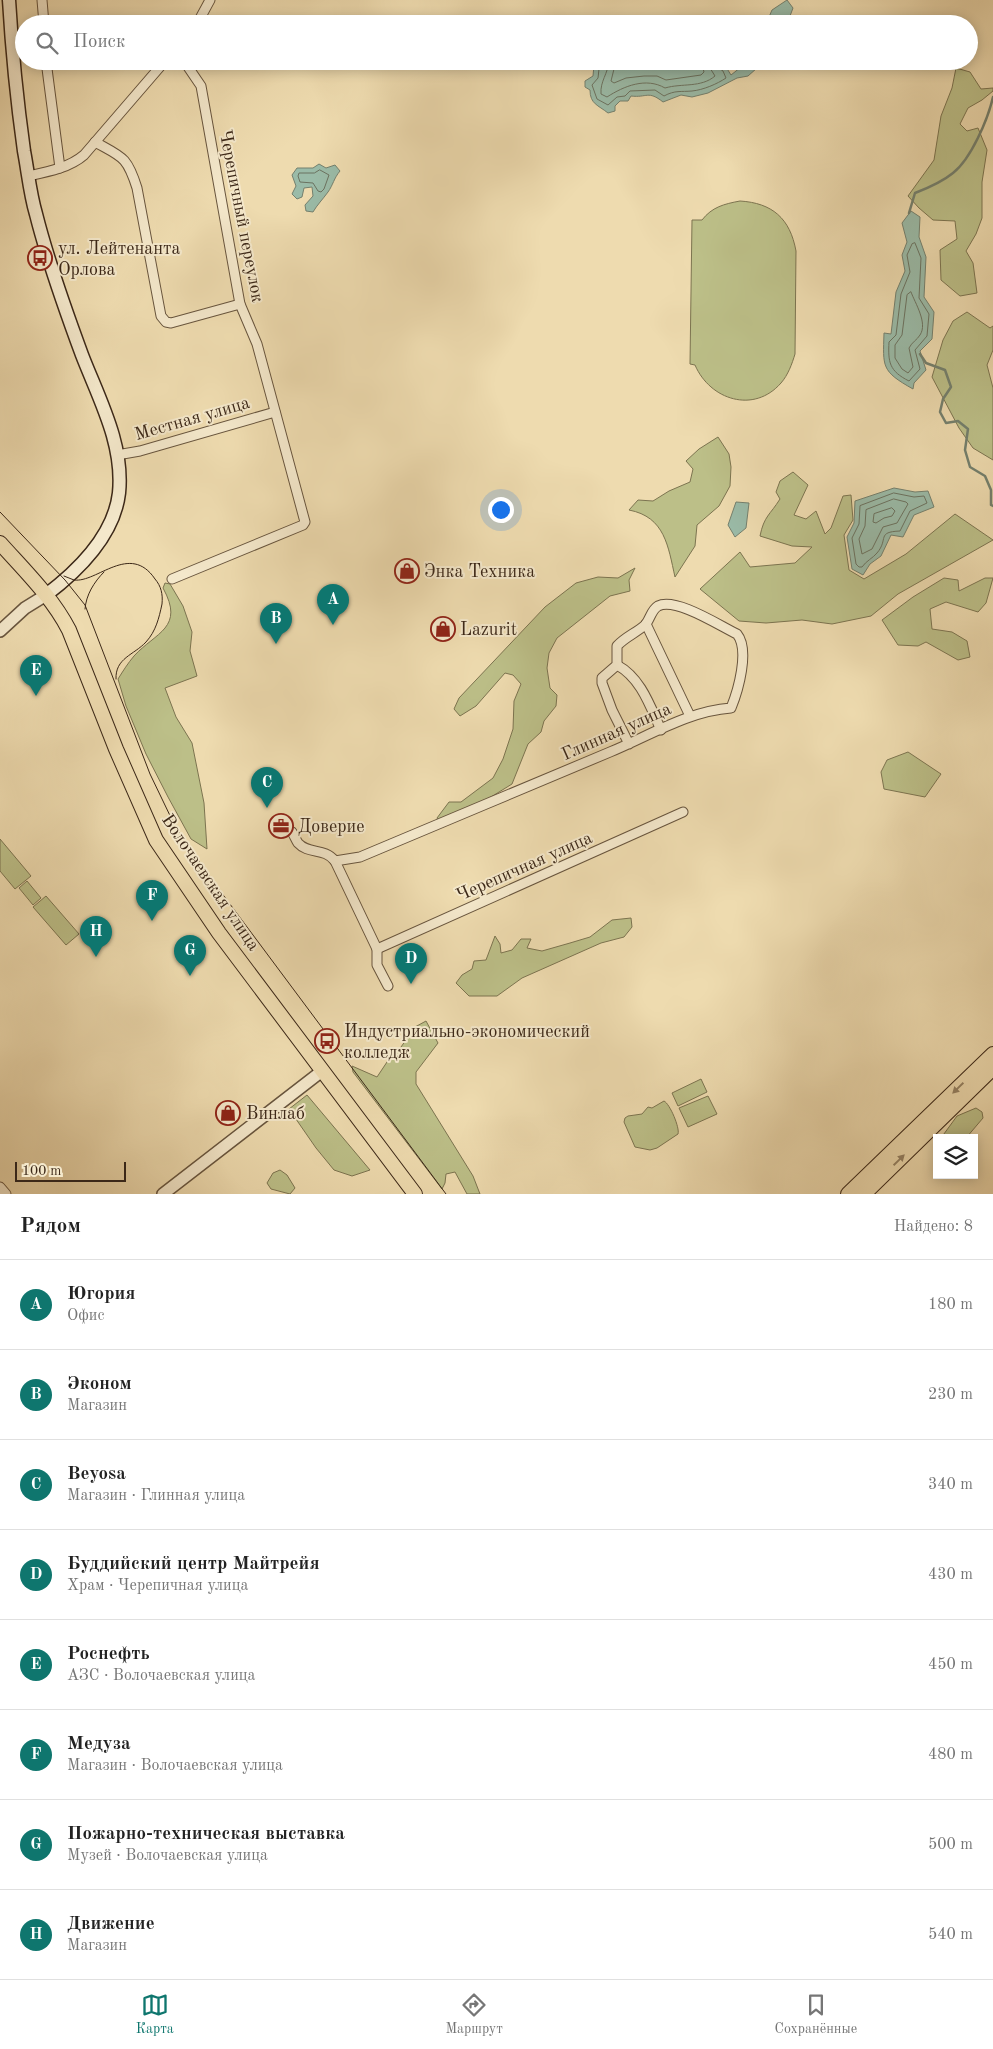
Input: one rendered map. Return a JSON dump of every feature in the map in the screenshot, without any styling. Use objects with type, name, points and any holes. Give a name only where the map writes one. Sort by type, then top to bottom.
[{"type":"main road","points":[[9,0],[16,99],[35,213],[68,318],[110,427],[117,455],[118,496],[107,530],[81,563],[46,595]]},
{"type":"main road","name":"Волочаевская улица","points":[[0,544],[46,595],[61,616],[77,648],[116,749],[156,840],[219,933],[415,1194]]},
{"type":"main road","points":[[848,1194],[993,1054]]},
{"type":"main road","points":[[864,1194],[993,1068]]},
{"type":"street","points":[[42,0],[43,15]]},
{"type":"street","points":[[202,15],[210,0]]},
{"type":"street","points":[[47,70],[60,168]]},
{"type":"street","points":[[28,176],[60,168],[76,161],[95,142],[157,70]]},
{"type":"street","name":"Черепичный переулок","points":[[172,579],[303,525],[305,517],[257,344],[240,304],[201,86],[190,70]]},
{"type":"street","points":[[95,142],[122,157],[132,172],[137,188],[160,316],[166,322],[171,323],[240,304]]},
{"type":"street","name":"Местная улица","points":[[117,455],[177,441],[275,412]]},
{"type":"street","points":[[0,631],[25,608],[46,595]]},
{"type":"street","name":"Глинная улица","points":[[335,861],[360,857],[662,730],[690,716],[712,710],[731,708],[740,687],[742,668],[741,638],[737,634],[678,605],[667,604],[657,607],[646,624],[625,637],[617,646],[614,668]]},
{"type":"street","points":[[646,624],[690,716]]},
{"type":"street","points":[[629,744],[612,710],[602,683],[602,678],[614,668],[625,669],[643,691],[662,730]]},
{"type":"street","name":"Черепичная улица","points":[[377,949],[683,812]]},
{"type":"street","points":[[292,832],[298,843],[308,850],[330,855],[335,861],[377,949],[377,965],[388,986]]},
{"type":"street","points":[[163,1194],[322,1071]]},
{"type":"street","points":[[0,1186],[6,1194]]},
{"type":"green space","points":[[956,70],[963,70],[970,72],[981,89],[993,88],[993,91],[982,100],[968,108],[960,124],[967,131],[978,128],[987,150],[982,182],[982,218],[976,234],[966,251],[973,263],[977,293],[960,296],[941,280],[940,250],[957,239],[955,221],[933,220],[908,196],[934,160],[941,116],[952,88]]},
{"type":"green space","points":[[740,201],[761,205],[778,214],[789,230],[796,251],[794,358],[788,373],[770,393],[746,400],[734,399],[711,387],[695,365],[690,364],[692,220],[702,220],[719,207]]},
{"type":"green space","points":[[967,312],[990,328],[993,326],[993,350],[987,365],[993,388],[993,460],[973,448],[959,428],[932,377],[943,340],[953,321]]},
{"type":"green space","points":[[718,437],[729,454],[731,467],[730,486],[719,506],[697,525],[695,546],[675,577],[667,544],[658,526],[641,514],[629,510],[638,500],[653,501],[669,491],[690,482],[693,469],[686,461],[699,449]]},
{"type":"green space","points":[[793,472],[808,485],[794,515],[806,519],[816,511],[825,534],[831,528],[843,496],[851,495],[853,520],[844,535],[849,570],[864,579],[906,554],[955,514],[993,540],[898,594],[871,616],[832,624],[802,620],[766,623],[739,621],[700,589],[740,552],[750,567],[795,563],[812,547],[792,546],[760,536],[765,520],[780,499],[776,492],[780,481]]},
{"type":"green space","points":[[635,568],[629,580],[630,591],[610,596],[557,638],[549,653],[547,668],[550,688],[557,695],[556,706],[544,721],[541,732],[528,744],[512,784],[478,805],[439,822],[437,818],[449,802],[461,802],[493,778],[503,759],[513,729],[514,701],[521,684],[513,675],[505,673],[476,706],[460,716],[454,709],[459,698],[545,607],[576,583],[598,577],[618,578]]},
{"type":"green space","points":[[944,578],[958,580],[959,591],[985,578],[993,578],[986,603],[978,612],[946,602],[930,609],[932,629],[952,632],[967,641],[970,657],[958,660],[926,642],[918,646],[898,645],[882,620],[913,597]]},
{"type":"green space","points":[[165,583],[170,584],[183,606],[192,632],[190,651],[197,676],[165,688],[176,717],[192,743],[204,803],[207,849],[191,839],[168,797],[146,754],[126,706],[118,679],[134,656],[165,628],[169,621],[171,612],[169,601],[163,588]]},
{"type":"green space","points":[[908,752],[941,774],[925,797],[884,789],[881,772],[887,760]]},
{"type":"green space","points":[[0,839],[31,876],[15,889],[0,871]]},
{"type":"green space","points":[[27,881],[41,898],[33,905],[19,888]]},
{"type":"green space","points":[[46,896],[79,934],[66,945],[33,907]]},
{"type":"green space","points":[[631,918],[632,927],[624,937],[601,943],[522,978],[497,996],[469,996],[456,983],[462,975],[472,969],[474,961],[486,960],[495,936],[500,944],[501,953],[512,950],[521,939],[531,939],[527,948],[542,951],[590,937],[612,920]]},
{"type":"green space","points":[[426,1021],[438,1043],[416,1072],[416,1084],[473,1176],[480,1194],[467,1194],[455,1172],[446,1174],[442,1189],[353,1072],[352,1066],[377,1077],[415,1027]]},
{"type":"green space","points":[[701,1079],[707,1092],[678,1106],[672,1093]]},
{"type":"green space","points":[[307,1095],[370,1170],[352,1176],[334,1170],[289,1109]]},
{"type":"green space","points":[[708,1096],[717,1114],[688,1127],[679,1108]]},
{"type":"green space","points":[[664,1101],[674,1116],[678,1127],[678,1134],[657,1148],[650,1150],[635,1147],[624,1122],[625,1118],[642,1114],[648,1107],[652,1108]]},
{"type":"green space","points":[[976,1108],[982,1112],[983,1118],[969,1134],[944,1134],[957,1116]]},
{"type":"green space","points":[[280,1170],[287,1175],[295,1188],[290,1194],[271,1189],[267,1183],[273,1173]]},
{"type":"water","points":[[787,0],[793,8],[790,15],[770,15],[772,10]]},
{"type":"water","points":[[594,70],[728,70],[731,75],[737,70],[755,70],[748,76],[737,78],[708,93],[692,97],[681,95],[663,102],[651,95],[631,96],[628,101],[620,101],[615,106],[615,111],[608,113],[593,101],[590,90],[585,87],[585,81],[593,76]]},
{"type":"water","points":[[319,164],[326,168],[335,165],[340,171],[328,192],[313,212],[306,211],[305,205],[313,196],[312,187],[304,188],[302,197],[297,199],[292,194],[296,186],[292,175],[297,168],[313,168]]},
{"type":"water","points":[[911,211],[920,217],[919,237],[926,257],[924,297],[934,312],[932,339],[920,351],[926,370],[914,383],[913,389],[889,372],[884,361],[884,333],[891,334],[896,292],[905,271],[902,255],[907,242],[902,223]]},
{"type":"water","points":[[894,488],[915,492],[928,491],[934,507],[914,515],[903,537],[891,535],[881,556],[870,564],[863,575],[852,569],[847,537],[854,523],[855,501]]},
{"type":"water","points":[[736,502],[749,503],[746,528],[735,537],[728,525]]},
{"type":"waterway","points":[[909,213],[915,193],[935,185],[960,167],[983,127],[993,97]]},
{"type":"waterway","points":[[920,354],[926,363],[945,370],[951,387],[943,399],[940,412],[946,423],[958,421],[968,429],[965,450],[970,467],[985,476],[991,490],[991,505],[993,506]]},
{"type":"tram line","points":[[0,512],[65,580],[85,605],[150,774],[175,826],[215,884],[446,1194]]},
{"type":"tram line","points":[[64,576],[74,580],[83,579],[124,564],[135,564],[145,569],[159,584],[162,604],[155,629],[146,642],[122,661],[116,679]]},
{"type":"tram line","points":[[85,609],[91,589],[104,572]]},
{"type":"place","name":"ул. Лейтенанта Орлова","points":[[40,258]]},
{"type":"place","name":"Энка Техника","points":[[407,571]]},
{"type":"place","name":"Югория","points":[[333,625]]},
{"type":"place","name":"Lazurit","points":[[443,629]]},
{"type":"place","name":"Эконом","points":[[276,644]]},
{"type":"place","name":"Роснефть","points":[[36,696]]},
{"type":"place","name":"Beyosa","points":[[267,808]]},
{"type":"place","name":"Доверие","points":[[281,826]]},
{"type":"place","name":"Медуза","points":[[152,921]]},
{"type":"place","name":"Движение","points":[[96,957]]},
{"type":"place","name":"Пожарно-техническая выставка","points":[[190,976]]},
{"type":"place","name":"Буддийский центр Майтрейя","points":[[411,984]]},
{"type":"place","name":"Индустриально-экономический колледж","points":[[327,1041]]},
{"type":"place","name":"Винлаб","points":[[228,1113]]}]
